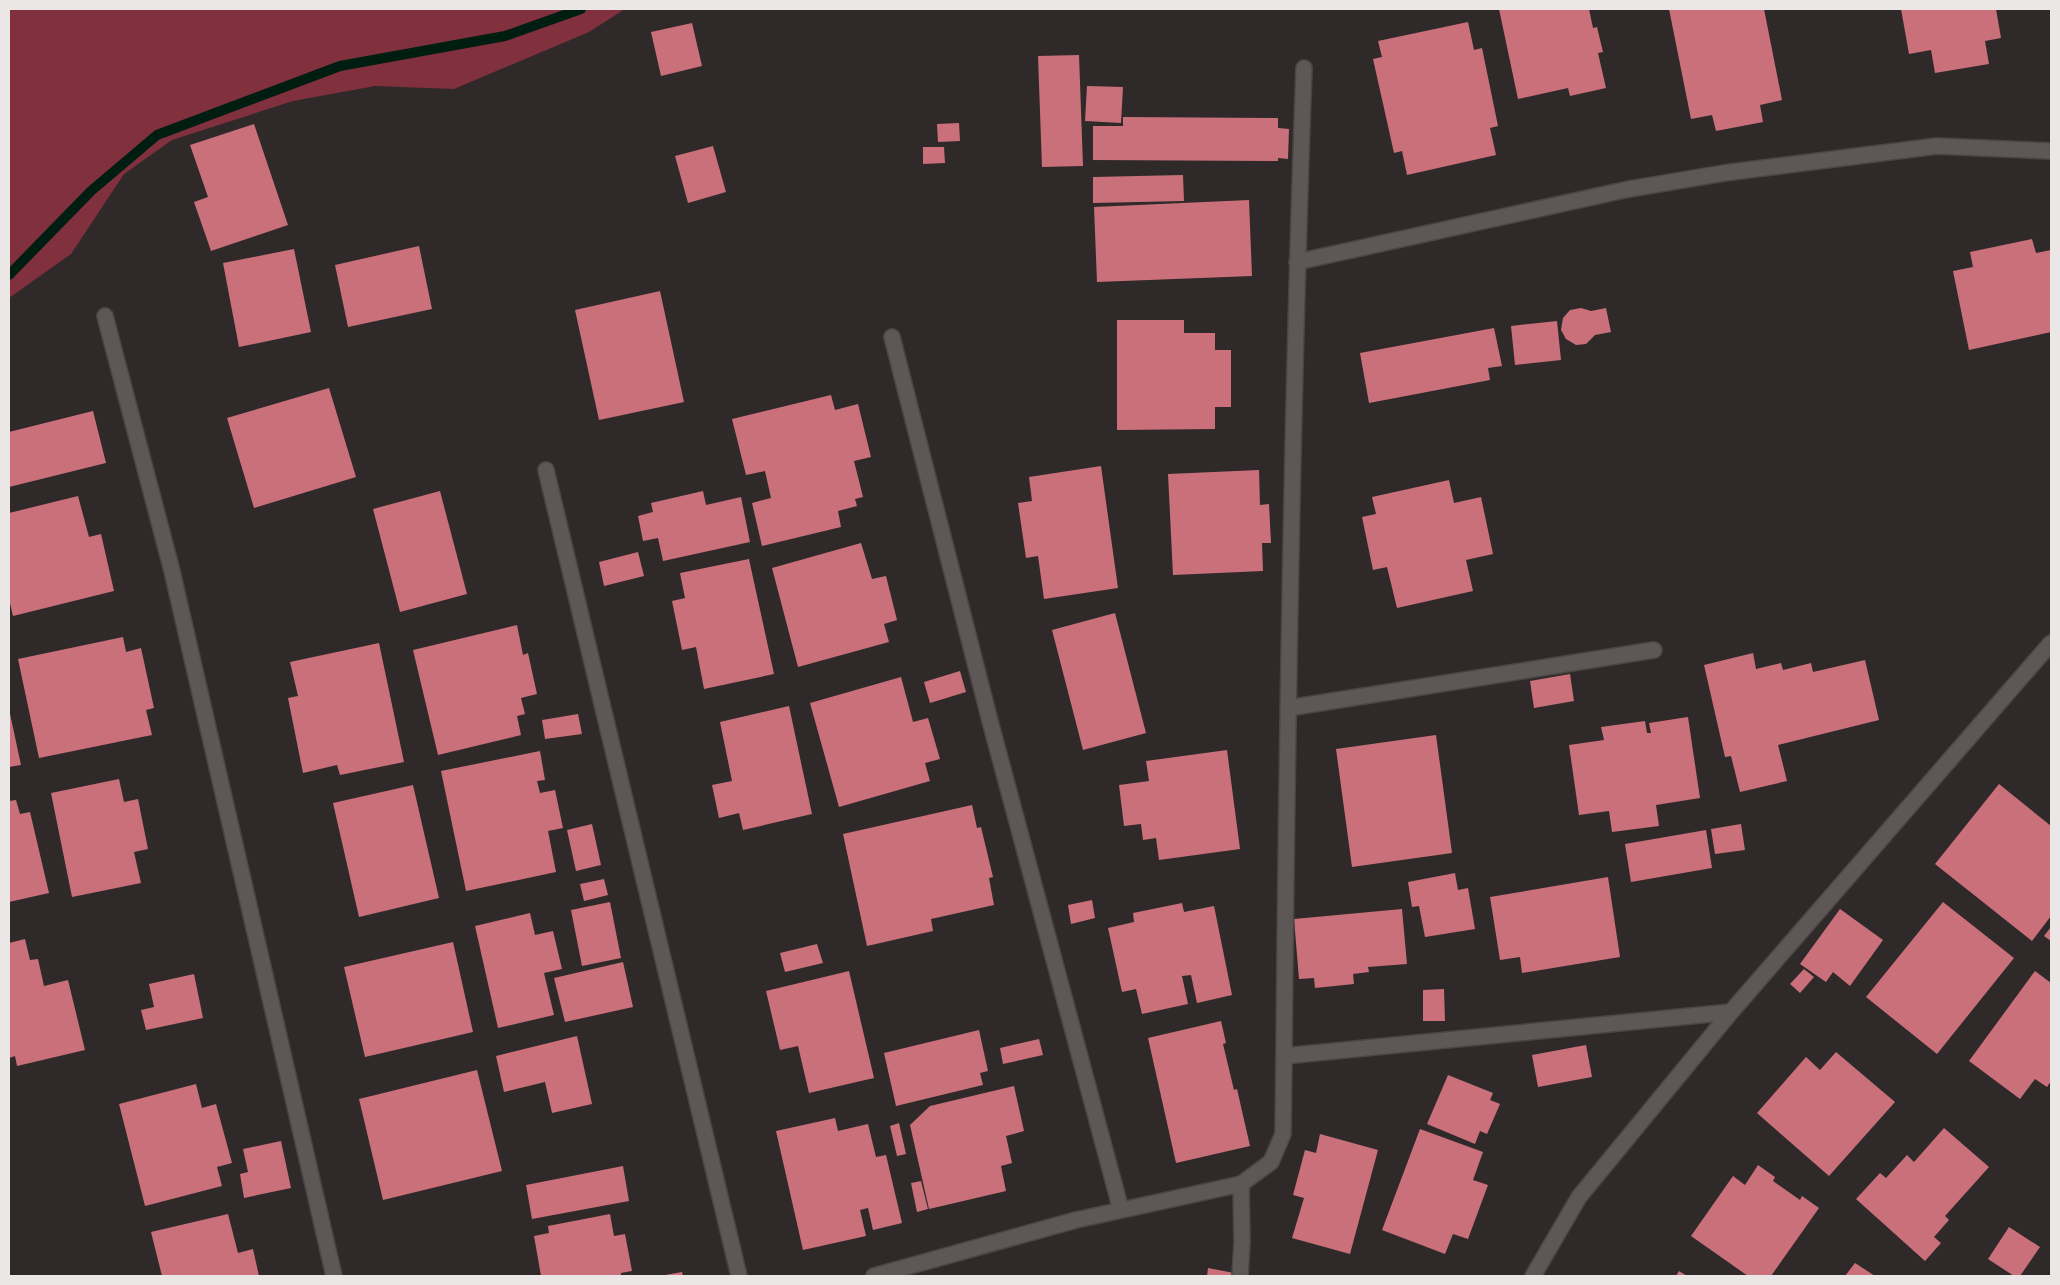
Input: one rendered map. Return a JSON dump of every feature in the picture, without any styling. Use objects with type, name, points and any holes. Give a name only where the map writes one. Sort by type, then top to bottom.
[{"type":"street","points":[[874,1276],[1076,1220],[1241,1184],[1271,1162],[1283,1134],[1288,708],[1297,262],[1304,68]]},
{"type":"street","points":[[1297,262],[1629,189],[1724,173],[1938,146],[2051,151]]},
{"type":"street","points":[[105,316],[172,571],[334,1276]]},
{"type":"street","points":[[892,337],[990,722],[1121,1210]]},
{"type":"street","points":[[546,470],[739,1276]]},
{"type":"street","points":[[1533,1276],[1579,1197],[1731,1012],[2051,644]]},
{"type":"street","points":[[1288,708],[1654,650]]},
{"type":"street","points":[[1284,1056],[1731,1012]]},
{"type":"street","points":[[1240,1276],[1242,1242],[1241,1184]]},
{"type":"shaded area","points":[[9,9],[625,9],[589,32],[454,89],[375,86],[293,101],[172,140],[124,174],[71,254],[9,298]]},
{"type":"building","points":[[1499,9],[1589,9],[1593,28],[1597,27],[1603,52],[1598,53],[1606,88],[1570,96],[1568,88],[1518,99]]},
{"type":"building","points":[[1669,9],[1764,9],[1782,100],[1760,105],[1763,122],[1716,131],[1712,115],[1691,119]]},
{"type":"building","points":[[1901,9],[1996,9],[2001,38],[1985,41],[1989,64],[1935,73],[1931,50],[1909,54]]},
{"type":"building","points":[[1468,22],[1474,50],[1482,48],[1498,126],[1490,128],[1496,155],[1407,175],[1402,151],[1394,153],[1373,59],[1382,57],[1378,41]]},
{"type":"building","points":[[692,23],[702,66],[661,76],[651,32]]},
{"type":"building","points":[[1079,55],[1083,166],[1042,167],[1038,56]]},
{"type":"building","points":[[1087,86],[1123,87],[1121,123],[1085,121]]},
{"type":"building","points":[[1123,117],[1278,118],[1278,128],[1289,129],[1288,159],[1278,158],[1278,161],[1093,160],[1093,126],[1123,126]]},
{"type":"building","points":[[959,123],[960,141],[938,142],[937,124]]},
{"type":"building","points":[[254,124],[288,225],[211,251],[194,202],[208,197],[190,145]]},
{"type":"building","points":[[713,146],[726,192],[688,203],[675,156]]},
{"type":"building","points":[[923,147],[944,147],[945,163],[923,164]]},
{"type":"building","points":[[1183,175],[1184,201],[1093,203],[1093,177]]},
{"type":"building","points":[[1249,200],[1252,276],[1097,282],[1094,207]]},
{"type":"building","points":[[2032,239],[2036,253],[2051,250],[2051,332],[1969,350],[1953,271],[1973,267],[1970,252]]},
{"type":"building","points":[[419,246],[432,309],[348,327],[335,265]]},
{"type":"building","points":[[294,249],[311,332],[239,347],[223,263]]},
{"type":"building","points":[[660,291],[684,402],[599,420],[575,310]]},
{"type":"building","points":[[1581,308],[1591,311],[1606,308],[1611,332],[1595,335],[1586,344],[1576,345],[1566,339],[1561,330],[1563,318],[1570,310]]},
{"type":"building","points":[[1117,320],[1184,320],[1184,333],[1215,333],[1215,350],[1231,350],[1231,407],[1215,407],[1215,429],[1117,430]]},
{"type":"building","points":[[1557,321],[1561,360],[1515,365],[1511,326]]},
{"type":"building","points":[[1494,328],[1502,366],[1488,368],[1490,380],[1369,403],[1360,353]]},
{"type":"building","points":[[329,388],[356,477],[254,508],[227,418]]},
{"type":"building","points":[[831,395],[835,410],[858,404],[871,457],[854,461],[863,497],[855,499],[857,506],[838,511],[841,527],[762,546],[752,503],[771,498],[765,471],[746,475],[732,419]]},
{"type":"building","points":[[93,411],[106,463],[9,487],[9,432]]},
{"type":"building","points":[[1101,466],[1118,588],[1044,599],[1038,556],[1026,558],[1018,503],[1032,501],[1029,477]]},
{"type":"building","points":[[1259,470],[1260,505],[1269,504],[1271,543],[1262,543],[1263,571],[1173,575],[1168,474]]},
{"type":"building","points":[[1449,480],[1454,503],[1481,497],[1493,554],[1466,560],[1473,591],[1397,608],[1387,567],[1373,570],[1362,517],[1376,514],[1372,497]]},
{"type":"building","points":[[440,491],[467,594],[400,612],[373,509]]},
{"type":"building","points":[[703,491],[706,505],[741,497],[750,542],[663,561],[658,538],[643,541],[638,516],[653,512],[651,503]]},
{"type":"building","points":[[78,496],[89,537],[101,534],[114,591],[13,616],[9,599],[9,513]]},
{"type":"building","points":[[861,543],[872,579],[886,576],[897,620],[884,624],[889,642],[798,667],[772,568]]},
{"type":"building","points":[[638,552],[644,576],[604,586],[599,562]]},
{"type":"building","points":[[749,559],[774,674],[704,689],[696,647],[682,650],[672,601],[685,598],[680,573]]},
{"type":"building","points":[[1115,613],[1146,733],[1083,750],[1052,630]]},
{"type":"building","points":[[517,625],[523,655],[528,653],[537,694],[521,698],[525,714],[517,716],[521,735],[438,755],[413,650]]},
{"type":"building","points":[[123,637],[126,652],[141,648],[154,708],[146,710],[152,735],[39,758],[18,659]]},
{"type":"building","points":[[379,643],[404,762],[340,775],[337,765],[303,773],[288,698],[298,696],[290,662]]},
{"type":"building","points":[[1753,653],[1756,669],[1781,663],[1783,670],[1811,663],[1813,672],[1865,660],[1879,720],[1778,745],[1787,781],[1740,792],[1731,756],[1725,757],[1704,665]]},
{"type":"building","points":[[960,671],[966,692],[930,703],[924,682]]},
{"type":"building","points":[[1570,674],[1574,701],[1534,708],[1530,681]]},
{"type":"building","points":[[901,677],[913,722],[928,718],[940,759],[925,763],[930,781],[839,807],[810,703]]},
{"type":"building","points":[[789,706],[812,814],[743,830],[739,813],[719,818],[712,785],[732,781],[720,722]]},
{"type":"building","points":[[9,709],[21,765],[9,767]]},
{"type":"building","points":[[578,714],[582,734],[545,739],[542,720]]},
{"type":"building","points":[[1688,717],[1700,798],[1656,805],[1659,826],[1612,832],[1609,811],[1579,815],[1569,745],[1604,740],[1601,727],[1645,721],[1647,733],[1651,733],[1649,723]]},
{"type":"building","points":[[1436,735],[1452,853],[1352,867],[1336,749]]},
{"type":"building","points":[[1227,750],[1240,849],[1159,860],[1156,838],[1143,840],[1141,824],[1124,826],[1119,785],[1149,781],[1146,761]]},
{"type":"building","points":[[540,751],[545,780],[537,781],[540,793],[555,790],[563,828],[548,831],[556,872],[466,891],[441,771]]},
{"type":"building","points":[[119,779],[124,802],[138,799],[148,849],[134,852],[141,883],[72,897],[51,793]]},
{"type":"building","points":[[1999,784],[2051,826],[2051,916],[2032,941],[1935,864]]},
{"type":"building","points":[[413,785],[439,898],[359,917],[333,803]]},
{"type":"building","points":[[16,800],[20,814],[30,812],[49,893],[9,902],[9,801]]},
{"type":"building","points":[[972,805],[977,828],[981,827],[993,877],[989,878],[994,905],[931,919],[933,931],[867,946],[843,834]]},
{"type":"building","points":[[592,824],[601,865],[576,871],[567,830]]},
{"type":"building","points":[[1741,824],[1745,850],[1715,854],[1711,829]]},
{"type":"building","points":[[1706,830],[1712,868],[1631,882],[1625,844]]},
{"type":"building","points":[[1455,873],[1458,890],[1468,888],[1475,929],[1425,937],[1419,906],[1412,907],[1408,882]]},
{"type":"building","points":[[1608,877],[1620,957],[1522,973],[1520,957],[1500,960],[1490,897]]},
{"type":"building","points":[[604,879],[608,895],[584,901],[580,884]]},
{"type":"building","points":[[1092,900],[1095,918],[1071,924],[1068,905]]},
{"type":"building","points":[[610,902],[621,958],[582,966],[571,910]]},
{"type":"building","points":[[1943,902],[2014,958],[1937,1054],[1866,997]]},
{"type":"building","points":[[1182,903],[1184,912],[1214,906],[1232,995],[1197,1003],[1191,975],[1182,976],[1188,1004],[1142,1014],[1136,989],[1122,992],[1108,928],[1134,922],[1133,913]]},
{"type":"building","points":[[1402,909],[1407,964],[1368,967],[1369,972],[1353,974],[1354,984],[1315,988],[1314,978],[1299,979],[1294,919]]},
{"type":"building","points":[[1840,909],[1883,940],[1850,986],[1833,972],[1826,982],[1800,964]]},
{"type":"building","points":[[530,913],[535,935],[553,931],[562,969],[544,973],[554,1015],[498,1028],[475,926]]},
{"type":"building","points":[[2051,927],[2051,941],[2044,936]]},
{"type":"building","points":[[25,939],[30,960],[38,959],[44,986],[68,980],[85,1050],[17,1066],[15,1056],[9,1058],[9,943]]},
{"type":"building","points":[[453,942],[473,1032],[365,1057],[344,967]]},
{"type":"building","points":[[817,944],[823,963],[785,972],[780,953]]},
{"type":"building","points":[[623,962],[633,1007],[565,1022],[554,978]]},
{"type":"building","points":[[1804,969],[1814,977],[1800,993],[1790,984]]},
{"type":"building","points":[[849,971],[874,1078],[809,1093],[798,1046],[780,1050],[766,991]]},
{"type":"building","points":[[2035,971],[2051,983],[2051,1081],[2047,1087],[2035,1079],[2020,1099],[1969,1061]]},
{"type":"building","points":[[194,974],[203,1018],[146,1030],[141,1010],[154,1007],[149,984]]},
{"type":"building","points":[[1444,989],[1445,1021],[1423,1021],[1423,990]]},
{"type":"building","points":[[1221,1021],[1226,1043],[1223,1044],[1234,1090],[1237,1089],[1250,1146],[1176,1163],[1148,1038]]},
{"type":"building","points":[[979,1030],[988,1071],[980,1073],[983,1085],[896,1106],[884,1053]]},
{"type":"building","points":[[577,1036],[592,1104],[552,1113],[545,1082],[504,1092],[496,1056]]},
{"type":"building","points":[[1039,1039],[1043,1055],[1003,1064],[1000,1048]]},
{"type":"building","points":[[1586,1045],[1592,1077],[1538,1087],[1532,1055]]},
{"type":"building","points":[[1836,1052],[1895,1102],[1829,1176],[1757,1113],[1806,1057],[1820,1070]]},
{"type":"building","points":[[477,1070],[502,1171],[383,1200],[359,1099]]},
{"type":"building","points":[[1448,1075],[1493,1093],[1490,1100],[1500,1104],[1487,1134],[1480,1131],[1475,1144],[1427,1124]]},
{"type":"building","points":[[196,1084],[202,1108],[216,1104],[232,1163],[217,1167],[222,1186],[145,1206],[119,1104]]},
{"type":"building","points":[[1014,1086],[1024,1131],[1006,1136],[1012,1163],[1001,1166],[1006,1191],[929,1209],[910,1125],[930,1106]]},
{"type":"building","points":[[835,1118],[838,1131],[868,1124],[876,1157],[886,1155],[902,1223],[873,1230],[868,1208],[860,1210],[866,1236],[803,1250],[776,1131]]},
{"type":"building","points":[[899,1123],[906,1154],[897,1156],[890,1126]]},
{"type":"building","points":[[1944,1128],[1989,1167],[1945,1216],[1949,1220],[1934,1237],[1941,1243],[1925,1261],[1856,1199],[1880,1173],[1886,1178],[1907,1155],[1914,1162]]},
{"type":"building","points":[[1420,1129],[1483,1152],[1473,1180],[1488,1185],[1468,1239],[1453,1234],[1445,1254],[1382,1230]]},
{"type":"building","points":[[1320,1134],[1378,1150],[1350,1254],[1292,1238],[1304,1198],[1293,1195],[1305,1150],[1316,1153]]},
{"type":"building","points":[[281,1141],[291,1188],[244,1198],[240,1174],[248,1172],[243,1149]]},
{"type":"building","points":[[1758,1165],[1775,1177],[1773,1181],[1800,1200],[1802,1196],[1819,1208],[1771,1276],[1748,1276],[1691,1236],[1733,1176],[1745,1185]]},
{"type":"building","points":[[623,1166],[629,1201],[532,1219],[526,1185]]},
{"type":"building","points":[[921,1181],[928,1209],[917,1212],[911,1183]]},
{"type":"building","points":[[228,1214],[238,1253],[253,1249],[259,1276],[162,1276],[151,1232]]},
{"type":"building","points":[[610,1214],[614,1236],[625,1234],[632,1271],[621,1273],[621,1276],[541,1276],[534,1236],[549,1233],[548,1226]]},
{"type":"building","points":[[2009,1227],[2040,1247],[2020,1276],[2014,1276],[1988,1259]]},
{"type":"building","points":[[1855,1263],[1875,1276],[1845,1276]]},
{"type":"building","points":[[1208,1268],[1234,1273],[1234,1276],[1207,1276]]},
{"type":"building","points":[[1679,1271],[1687,1276],[1676,1276]]},
{"type":"building","points":[[682,1272],[683,1276],[665,1276],[665,1275]]},
{"type":"waterway","points":[[9,275],[91,191],[157,135],[340,66],[505,36],[581,9]]}]
